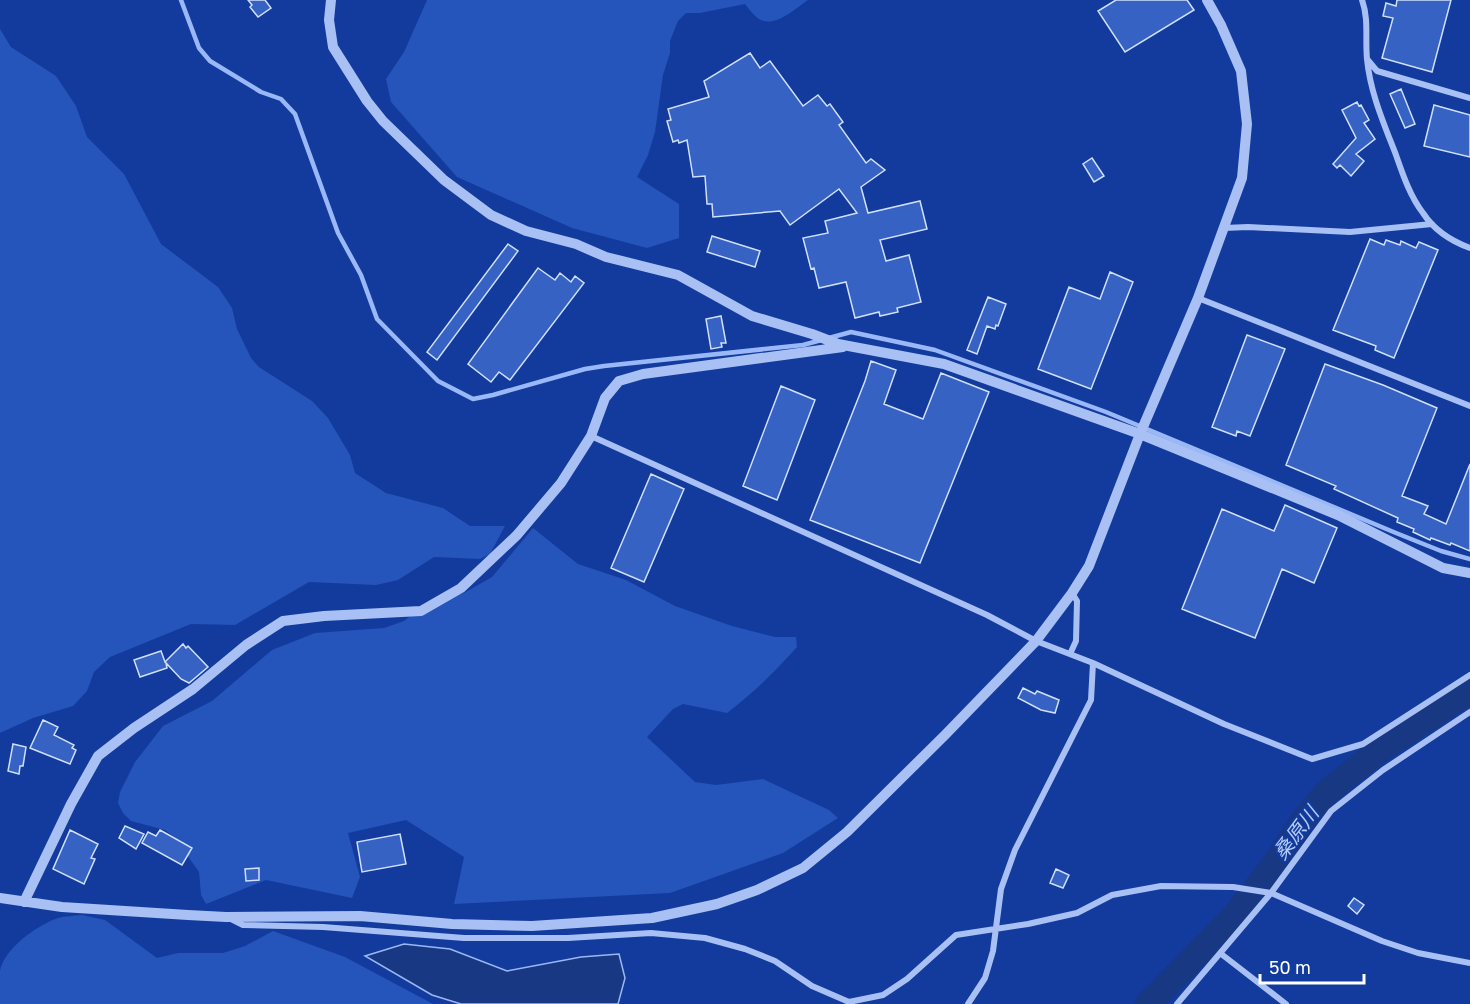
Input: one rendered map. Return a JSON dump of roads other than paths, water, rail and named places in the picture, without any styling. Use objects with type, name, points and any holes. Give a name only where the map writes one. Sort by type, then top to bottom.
[{"type":"street","points":[[331,0],[329,20],[333,47],[367,101],[390,128],[444,180],[491,215],[526,231],[576,244],[606,257],[678,275],[752,316],[838,344],[944,364],[1140,434],[1338,515],[1443,568],[1470,573]]},
{"type":"street","points":[[0,898],[62,907],[226,917],[360,916],[452,924],[532,926],[652,918],[717,904],[757,890],[803,868],[848,832],[1036,640],[1072,593],[1089,566],[1140,434],[1198,298],[1242,178],[1247,124],[1241,71],[1221,25],[1207,0]]},
{"type":"street","points":[[1364,1],[1367,59],[1372,87],[1408,188],[1422,213],[1432,224],[1443,234],[1470,248]]},
{"type":"street","points":[[1367,59],[1377,71],[1470,98]]},
{"type":"street","points":[[1224,228],[1350,232],[1432,224]]},
{"type":"street","points":[[1198,298],[1470,406]]},
{"type":"street","points":[[24,902],[71,804],[98,756],[134,728],[192,689],[246,645],[283,621],[324,616],[421,611],[460,588],[517,535],[561,483],[591,436],[605,398],[619,381],[642,374],[850,346]]},
{"type":"street","points":[[591,436],[987,615],[1036,640],[1093,663],[1224,724],[1311,759],[1363,744],[1470,675]]},
{"type":"street","points":[[1070,654],[1076,641],[1077,601],[1072,593]]},
{"type":"street","points":[[968,1004],[985,978],[993,951],[1001,889],[1015,850],[1091,700],[1093,663]]},
{"type":"street","points":[[1177,1004],[1271,893],[1330,811],[1383,770],[1470,711]]},
{"type":"street","points":[[226,917],[243,925],[323,927],[464,938],[568,938],[651,933],[705,938],[745,949],[775,961],[812,986],[849,1002],[883,995],[907,979],[956,935],[1028,924],[1077,913],[1112,895],[1161,886],[1233,887],[1271,893],[1382,941],[1418,953],[1470,963]]},
{"type":"street","points":[[1220,953],[1286,1004]]},
{"type":"waterway","points":[[181,0],[199,48],[210,61],[261,92],[281,99],[295,114],[338,233],[361,275],[377,319],[438,381],[473,399],[585,369],[803,345],[851,332],[935,350],[1106,412],[1396,533],[1441,551],[1470,559]]},
{"type":"waterway","name":"桑原川","points":[[1148,1004],[1234,917],[1326,793],[1378,751],[1470,691]]}]
